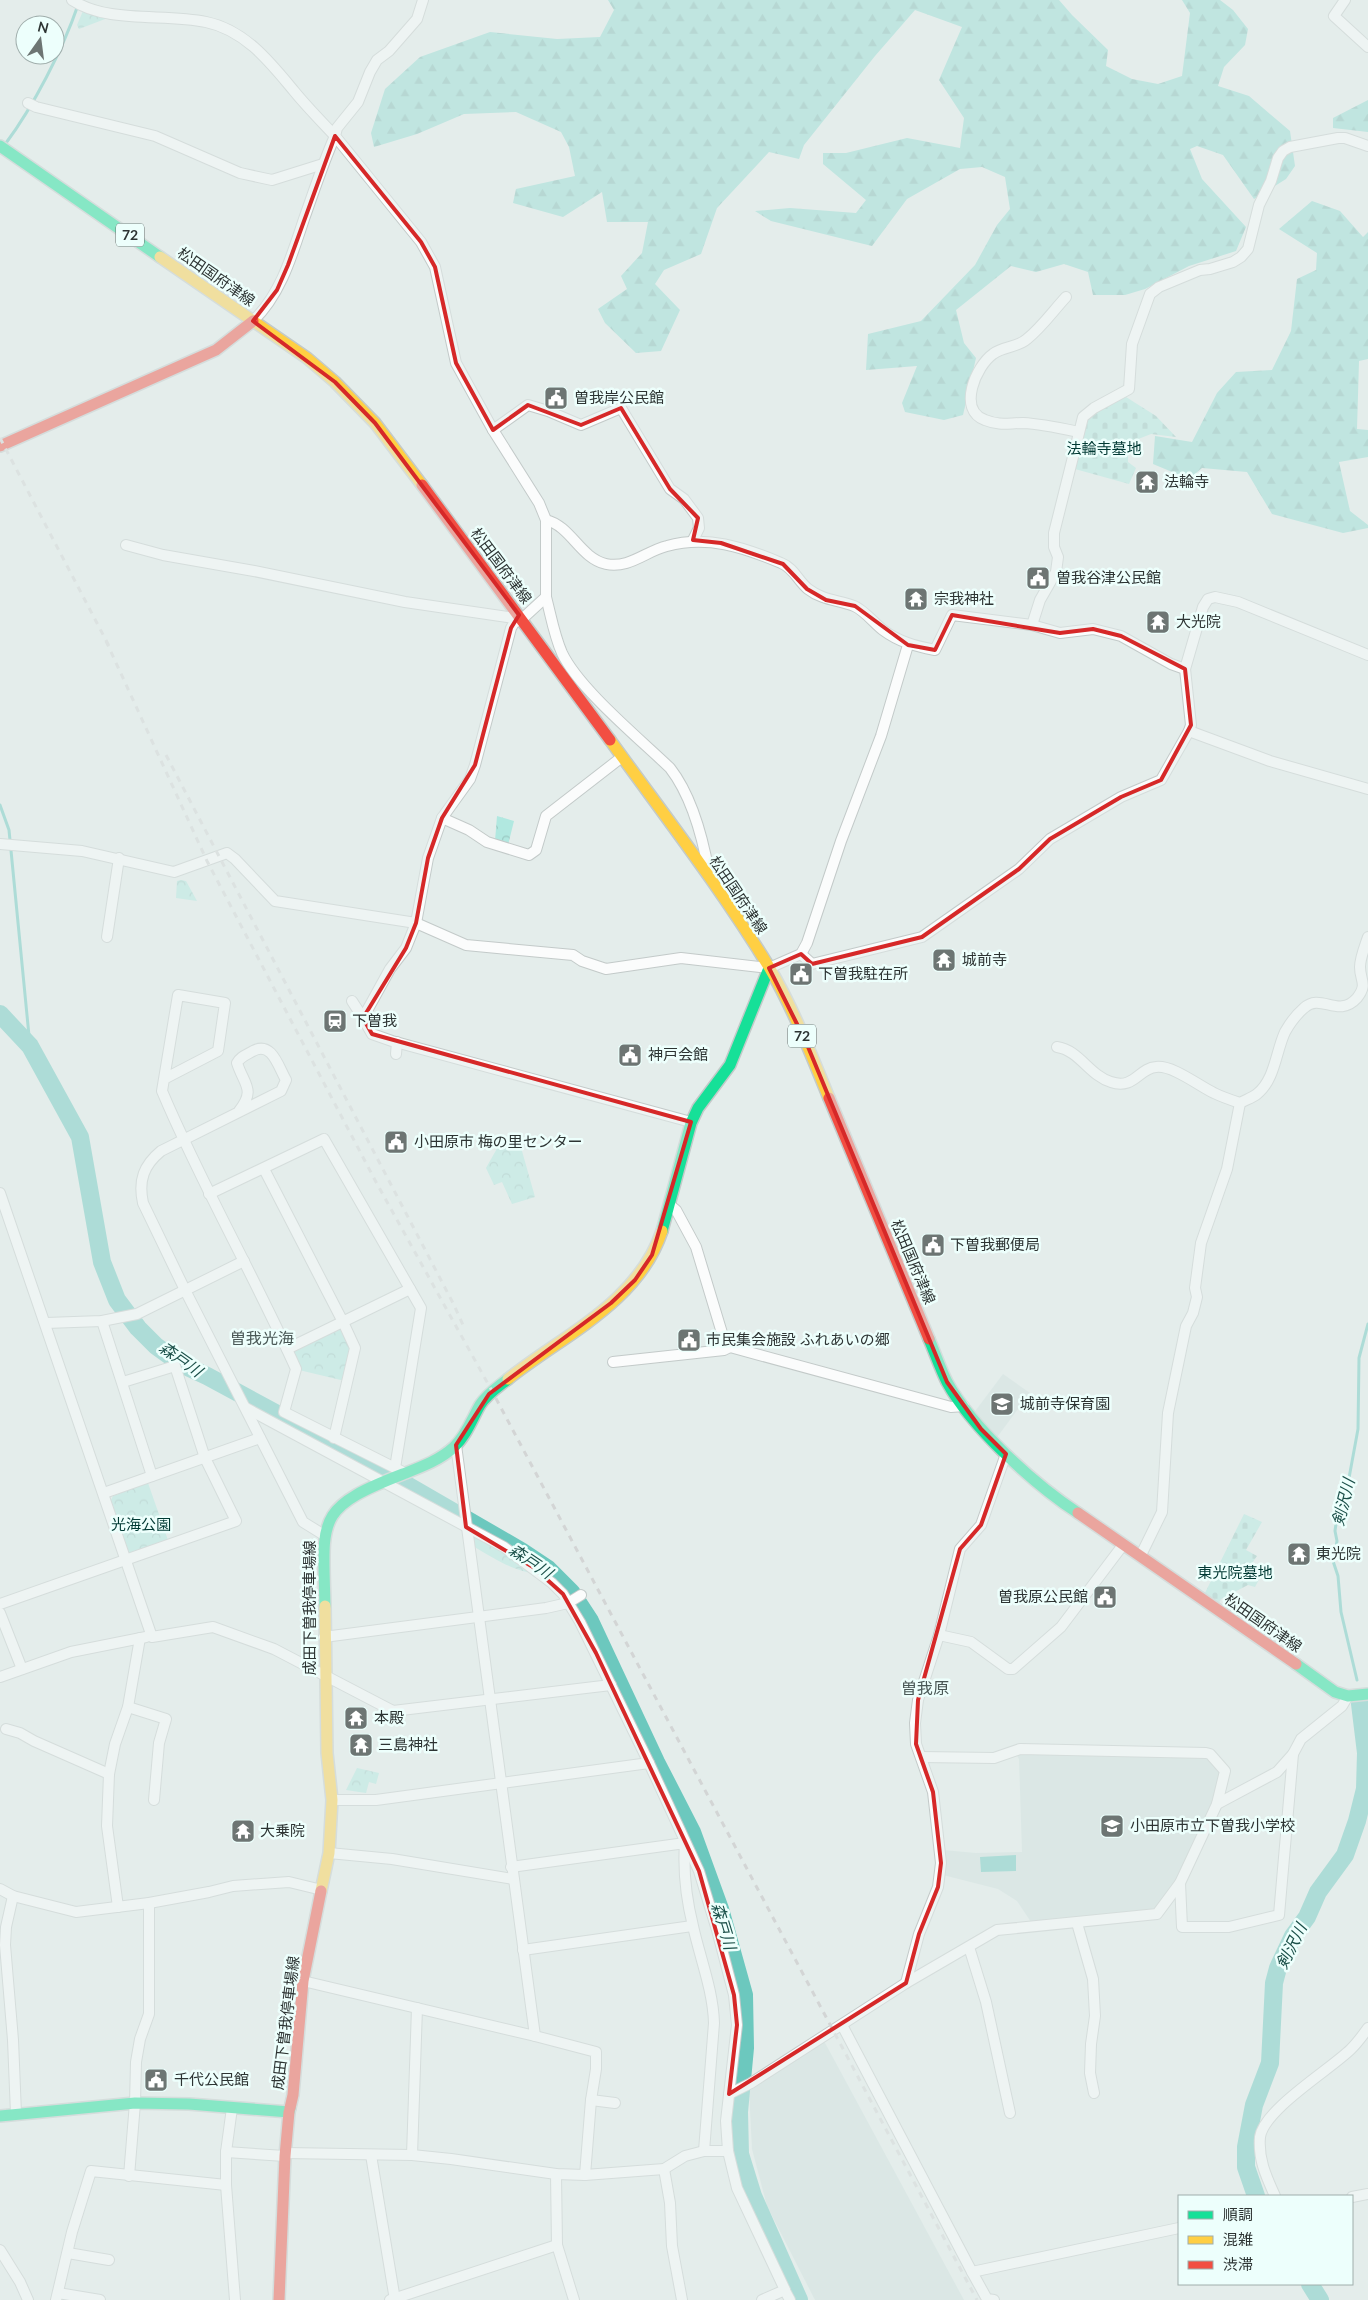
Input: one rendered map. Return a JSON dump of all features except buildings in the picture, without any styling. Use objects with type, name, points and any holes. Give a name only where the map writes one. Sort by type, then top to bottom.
[{"type":"main road","name":"松田国府津線","points":[[3,149],[307,358],[336,382],[375,423],[522,619],[622,757],[710,879],[769,968],[806,1042],[947,1382],[981,1429],[1006,1454],[1066,1505],[1123,1545],[1142,1555],[1335,1692],[1348,1696]]},
{"type":"main road","points":[[0,446],[216,350],[253,320]]},
{"type":"main road","name":"成田下曽我停車場線","points":[[0,2116],[135,2103],[189,2104],[289,2112],[293,2095],[303,1982],[329,1853],[332,1800],[327,1754],[324,1535],[329,1519],[336,1508],[351,1497],[383,1482],[400,1470],[441,1459],[456,1445],[489,1394],[610,1303],[635,1280],[652,1255],[670,1205],[691,1122],[729,1067],[742,1038],[762,980],[769,968]]},
{"type":"main road","points":[[1348,1696],[1368,1694]]},
{"type":"main road","points":[[279,2300],[285,2154],[289,2112]]},
{"type":"street","points":[[253,320],[262,311],[276,290],[288,265],[337,128],[358,102],[377,60],[389,50],[417,19],[423,0]]},
{"type":"street","points":[[1345,0],[1334,16],[1368,48]]},
{"type":"street","points":[[73,1],[85,7],[133,16],[207,22],[230,30],[270,60],[335,136],[420,242],[435,267],[456,363],[493,430],[539,504],[546,520],[546,597],[553,627],[567,662],[587,688],[670,768],[680,781],[704,845],[710,879]]},
{"type":"street","points":[[31,104],[155,136],[240,173],[272,180],[323,164]]},
{"type":"street","points":[[1032,626],[1040,600],[1056,572],[1058,557],[1054,547],[1054,533],[1083,417],[1094,408],[1129,389],[1132,344],[1150,294],[1159,287],[1200,270],[1233,262],[1248,249],[1259,205],[1271,181],[1278,158],[1283,151],[1290,147],[1338,138],[1345,138],[1368,146]]},
{"type":"street","points":[[1066,297],[1019,346],[994,353],[986,360],[974,383],[970,395],[970,404],[980,418],[995,423],[1003,425],[1020,423],[1045,425],[1079,432]]},
{"type":"street","points":[[493,430],[528,405],[581,425],[621,408],[670,489],[684,498],[698,518],[699,528],[693,540]]},
{"type":"street","points":[[546,520],[559,525],[587,554],[606,564],[627,564],[665,546],[693,540],[722,543],[783,564],[794,573],[807,589],[826,600],[855,606],[884,630],[908,645],[935,650],[952,615],[1032,626],[1060,633],[1093,629],[1121,636],[1171,664],[1185,669]]},
{"type":"street","points":[[126,545],[163,555],[254,571],[405,602],[522,619]]},
{"type":"street","points":[[363,1018],[390,969],[406,948],[416,923],[428,858],[442,818],[470,779],[476,765],[511,628],[514,623],[522,619],[546,597]]},
{"type":"street","points":[[800,954],[812,964],[922,937],[1019,869],[1050,839],[1121,797],[1161,780],[1191,725],[1185,669],[1203,607],[1208,599],[1215,597],[1238,602],[1368,655]]},
{"type":"street","points":[[2,844],[82,851],[174,872],[227,853],[275,901],[416,923],[466,945],[573,954],[582,961],[606,969],[681,958],[769,968],[800,954],[808,943],[842,842],[881,736],[908,645]]},
{"type":"street","points":[[1189,731],[1270,761],[1368,790]]},
{"type":"street","points":[[442,818],[469,830],[487,842],[529,855],[536,850],[546,816],[622,757]]},
{"type":"street","points":[[107,937],[119,858]]},
{"type":"street","points":[[1057,1047],[1070,1051],[1102,1078],[1111,1082],[1128,1083],[1153,1066],[1160,1067],[1184,1076],[1215,1093],[1240,1103],[1256,1096],[1262,1090],[1273,1068],[1285,1033],[1305,1007],[1311,1002],[1317,1002],[1340,1008],[1346,1007],[1357,998],[1364,988],[1360,965],[1368,937]]},
{"type":"street","points":[[164,1079],[218,1051],[225,1003],[178,995],[164,1079],[162,1091],[182,1139],[209,1194],[244,1261],[296,1369],[284,1412],[400,1470],[422,1308],[324,1139],[209,1194]]},
{"type":"street","points":[[352,1001],[372,1034],[691,1122]]},
{"type":"street","points":[[396,1054],[397,1042]]},
{"type":"street","points":[[239,1111],[246,1102],[249,1088],[237,1063],[240,1058],[260,1048],[266,1049],[271,1052],[286,1080],[281,1091],[182,1139],[162,1151],[149,1161],[140,1188],[143,1202],[185,1290],[303,1522],[324,1535]]},
{"type":"street","points":[[1142,1555],[1162,1512],[1168,1413],[1186,1326],[1193,1314],[1201,1243],[1227,1169],[1240,1103]]},
{"type":"street","points":[[264,1169],[344,1322],[355,1348],[334,1438]]},
{"type":"street","points":[[0,1193],[152,1636]]},
{"type":"street","points":[[670,1205],[676,1210],[696,1247],[722,1333],[730,1347]]},
{"type":"street","points":[[46,1323],[102,1321],[135,1314],[244,1261]]},
{"type":"street","points":[[287,1349],[410,1289]]},
{"type":"street","points":[[102,1321],[152,1476]]},
{"type":"street","points":[[613,1362],[724,1350],[730,1347],[951,1408],[964,1406]]},
{"type":"street","points":[[0,1604],[236,1521],[205,1458],[174,1366],[123,1382]]},
{"type":"street","points":[[244,1405],[504,1548],[533,1567],[570,1602],[649,1763],[699,1871],[734,1995],[737,2025],[726,2121],[728,2151],[738,2188],[790,2300]]},
{"type":"street","points":[[104,1493],[260,1438]]},
{"type":"street","points":[[456,1445],[535,2036]]},
{"type":"street","points":[[906,1983],[919,1934],[938,1888],[941,1864],[933,1792],[916,1744],[915,1722],[918,1700],[939,1635],[960,1549],[981,1525],[1006,1454]]},
{"type":"street","points":[[939,1635],[971,1642],[1008,1669],[1013,1669],[1061,1627],[1123,1545]]},
{"type":"street","points":[[324,1637],[570,1602],[581,1595]]},
{"type":"street","points":[[0,1613],[22,1669]]},
{"type":"street","points":[[0,1677],[71,1652],[140,1638],[213,1627],[274,1649],[393,1711],[611,1685]]},
{"type":"street","points":[[118,1908],[107,1826],[109,1774],[115,1744],[128,1707],[140,1638]]},
{"type":"street","points":[[1217,1804],[1277,1772],[1293,1754],[1300,1739],[1342,1706],[1348,1696]]},
{"type":"street","points":[[128,1707],[166,1719],[160,1743],[154,1800]]},
{"type":"street","points":[[6,1729],[20,1733],[109,1774]]},
{"type":"street","points":[[729,2094],[751,2083],[906,1983],[997,1930],[1157,1914],[1180,1883],[1217,1804],[1225,1771],[1210,1754],[1206,1753],[1020,1749],[994,1758],[921,1757]]},
{"type":"street","points":[[1180,1883],[1182,1927],[1229,1927],[1279,1915],[1293,1754]]},
{"type":"street","points":[[332,1800],[376,1800],[649,1763]]},
{"type":"street","points":[[511,1867],[684,1842]]},
{"type":"street","points":[[684,1842],[683,1873],[692,1926],[713,2004],[714,2023],[704,2151]]},
{"type":"street","points":[[329,1853],[392,1859],[513,1879]]},
{"type":"street","points":[[0,1889],[13,1896],[76,1912],[149,1903],[233,1886],[289,1882],[322,1890]]},
{"type":"street","points":[[13,1896],[3,1944],[13,2040],[16,2114]]},
{"type":"street","points":[[128,2176],[135,2103],[136,2062],[140,2039],[149,2014],[149,1903]]},
{"type":"street","points":[[1078,1923],[1093,1979],[1095,2016],[1091,2044],[1090,2073],[1094,2094]]},
{"type":"street","points":[[523,1950],[692,1926]]},
{"type":"street","points":[[969,1947],[986,2002],[1010,2113]]},
{"type":"street","points":[[303,1982],[596,2052],[596,2069],[590,2100],[585,2174]]},
{"type":"street","points":[[412,2156],[417,2008]]},
{"type":"street","points":[[842,2025],[972,2272],[990,2300]]},
{"type":"street","points":[[1275,2195],[1261,2163],[1260,2138],[1264,2128],[1294,2094],[1351,2049],[1368,2028]]},
{"type":"street","points":[[590,2100],[615,2103]]},
{"type":"street","points":[[232,2108],[226,2152],[226,2185],[235,2300]]},
{"type":"street","points":[[226,2152],[412,2156],[451,2159],[556,2174],[585,2174],[664,2169],[685,2156],[704,2151],[728,2151]]},
{"type":"street","points":[[371,2155],[393,2300],[557,2245]]},
{"type":"street","points":[[664,2169],[670,2203],[672,2246],[682,2300]]},
{"type":"street","points":[[100,2300],[57,2296],[91,2171],[226,2185]]},
{"type":"street","points":[[556,2174],[557,2245],[574,2300]]},
{"type":"street","points":[[1353,2197],[1368,2194]]},
{"type":"street","points":[[972,2272],[1178,2228]]},
{"type":"street","points":[[0,2250],[20,2282],[28,2300]]},
{"type":"street","points":[[68,2253],[109,2260]]},
{"type":"street","points":[[762,2300],[784,2289]]},
{"type":"highlighted area","points":[[335,136],[421,242],[435,267],[456,363],[493,430],[528,405],[581,425],[621,408],[670,489],[698,518],[693,540],[721,543],[783,564],[807,589],[826,600],[855,606],[908,645],[935,650],[952,615],[1060,633],[1093,629],[1121,636],[1185,669],[1191,725],[1161,780],[1121,797],[1050,839],[1019,869],[922,937],[812,964],[801,954],[769,968],[806,1042],[947,1382],[981,1429],[1006,1454],[981,1525],[960,1549],[918,1700],[916,1744],[933,1792],[941,1863],[938,1887],[919,1934],[906,1983],[729,2094],[737,2025],[734,1995],[699,1871],[596,1653],[563,1594],[533,1567],[466,1527],[456,1445],[489,1394],[611,1303],[635,1280],[652,1255],[691,1122],[372,1034],[363,1018],[406,948],[416,923],[428,858],[442,818],[475,765],[511,628],[519,615],[375,423],[335,382],[253,321],[277,290]]},
{"type":"shaded area","name":"城前寺保育園","points":[[1003,1374],[1030,1393],[995,1440],[973,1414]]},
{"type":"shaded area","name":"小田原市立下曽我小学校","points":[[1120,1753],[1209,1758],[1218,1767],[1220,1774],[1215,1802],[1177,1878],[1157,1910],[1031,1922],[1017,1901],[998,1889],[943,1875],[943,1850],[976,1853],[1022,1852],[1019,1759],[1016,1754]]},
{"type":"shaded area","points":[[1016,1855],[1016,1871],[981,1872],[980,1857]]},
{"type":"shaded area","points":[[824,2041],[964,2300],[815,2300],[767,2206],[752,2149],[749,2090]]},
{"type":"green space","points":[[608,0],[1059,0],[1108,50],[1106,66],[1132,79],[1158,84],[1182,76],[1190,13],[1182,0],[1220,0],[1233,10],[1248,29],[1245,45],[1224,67],[1218,86],[1249,96],[1290,131],[1295,166],[1286,179],[1254,199],[1223,155],[1197,146],[1190,149],[1202,179],[1246,227],[1236,251],[1189,266],[1145,289],[1125,295],[1093,295],[1088,272],[1064,264],[1036,272],[1011,266],[956,310],[964,343],[976,358],[963,415],[944,420],[905,412],[902,403],[917,366],[866,370],[868,334],[921,321],[975,265],[997,225],[1010,209],[1005,177],[982,167],[960,169],[907,199],[872,246],[771,221],[755,211],[790,208],[856,213],[866,200],[823,164],[823,153],[846,153],[907,138],[960,148],[964,118],[939,80],[962,27],[915,10],[875,56],[804,145],[799,159],[769,152],[717,208],[701,254],[664,270],[655,284],[680,310],[661,351],[636,353],[605,323],[598,309],[627,289],[621,276],[642,253],[648,222],[607,222],[602,192],[563,217],[513,203],[516,189],[575,176],[569,147],[561,132],[516,112],[464,114],[417,134],[374,147],[371,133],[385,89],[420,57],[490,32],[557,39],[600,37],[614,10]]},
{"type":"green space","points":[[83,11],[106,15],[105,19],[79,29],[77,25]]},
{"type":"green space","points":[[1368,100],[1368,132],[1333,128],[1333,118]]},
{"type":"green space","points":[[1312,201],[1340,211],[1363,237],[1368,232],[1368,359],[1359,361],[1357,429],[1368,430],[1368,457],[1339,462],[1350,511],[1368,525],[1368,528],[1343,533],[1272,514],[1247,472],[1202,468],[1189,479],[1153,464],[1155,436],[1192,442],[1217,393],[1236,372],[1272,370],[1291,331],[1297,279],[1316,270],[1317,253],[1279,229]]},
{"type":"green space","name":"法輪寺墓地","points":[[1126,397],[1156,416],[1176,437],[1151,434],[1128,443],[1128,462],[1136,468],[1129,484],[1075,469],[1085,418],[1097,410]]},
{"type":"green space","points":[[497,816],[514,821],[508,845],[495,841]]},
{"type":"green space","points":[[177,881],[186,881],[197,901],[176,898]]},
{"type":"green space","points":[[520,1144],[535,1197],[512,1204],[502,1182],[494,1185],[486,1168],[499,1145]]},
{"type":"green space","points":[[342,1325],[353,1348],[345,1381],[299,1370],[290,1350]]},
{"type":"green space","name":"光海公園","points":[[148,1483],[169,1543],[129,1554],[111,1500],[113,1496]]},
{"type":"green space","name":"東光院墓地","points":[[1244,1514],[1262,1522],[1246,1550],[1257,1556],[1250,1566],[1262,1574],[1255,1587],[1248,1585],[1221,1599],[1218,1605],[1204,1595]]},
{"type":"green space","points":[[472,1534],[503,1550],[539,1575],[504,1564],[473,1546]]},
{"type":"green space","points":[[357,1768],[379,1773],[376,1784],[369,1782],[366,1793],[346,1790]]},
{"type":"waterway","points":[[6,143],[27,112],[46,77],[78,5]]},
{"type":"waterway","points":[[0,805],[9,830],[30,1046]]},
{"type":"waterway","name":"森戸川","points":[[0,1014],[30,1046],[80,1137],[102,1262],[117,1300],[138,1328],[156,1346],[181,1364],[207,1376],[381,1470],[521,1551],[548,1569],[571,1592],[590,1621],[656,1762],[692,1832],[720,1909],[744,1995],[745,2048],[739,2112],[740,2154],[753,2196],[799,2300]]},
{"type":"waterway","name":"剣沢川","points":[[1357,1680],[1341,1612],[1338,1576],[1333,1561],[1337,1541],[1335,1531],[1338,1509],[1349,1478],[1358,1429],[1359,1358],[1368,1324]]},
{"type":"waterway","name":"剣沢川","points":[[1256,2195],[1246,2167],[1246,2147],[1254,2105],[1270,2063],[1274,1983],[1278,1968],[1293,1936],[1307,1917],[1318,1892],[1345,1855],[1357,1821],[1365,1789],[1366,1753],[1360,1704]]},
{"type":"waterway","name":"剣沢川","points":[[1311,2285],[1320,2300]]},
{"type":"railway","points":[[0,438],[109,646]]},
{"type":"railway","points":[[106,641],[207,861],[376,1182],[492,1391],[977,2300]]},
{"type":"railway","points":[[166,755],[464,1327]]},
{"type":"traffic: fast","points":[[0,146],[160,257]]},
{"type":"traffic: fast","points":[[662,1231],[691,1123],[698,1108],[730,1065],[769,968]]},
{"type":"traffic: fast","points":[[929,1339],[947,1382],[972,1418],[1005,1454],[1042,1487],[1078,1513]]},
{"type":"traffic: fast","points":[[325,1606],[324,1553],[326,1535],[330,1520],[339,1508],[353,1497],[374,1486],[430,1463],[449,1452],[462,1438],[483,1401],[508,1379]]},
{"type":"traffic: fast","points":[[1296,1664],[1335,1692],[1348,1696],[1368,1694]]},
{"type":"traffic: fast","points":[[0,2116],[135,2103],[189,2104],[289,2112],[290,2108]]},
{"type":"traffic: slow","points":[[160,257],[307,358],[335,382],[375,423],[422,485]]},
{"type":"traffic: slow","points":[[610,740],[712,880],[769,967],[794,1015],[829,1098]]},
{"type":"traffic: slow","points":[[508,1379],[575,1332],[617,1298],[636,1278],[651,1256],[662,1231]]},
{"type":"traffic: slow","points":[[321,1891],[329,1853],[332,1800],[327,1753],[325,1606]]},
{"type":"traffic: jam","points":[[0,446],[216,350],[253,321]]},
{"type":"traffic: jam","points":[[422,485],[610,740]]},
{"type":"traffic: jam","points":[[829,1098],[929,1339]]},
{"type":"traffic: jam","points":[[1078,1513],[1296,1664]]},
{"type":"traffic: jam","points":[[290,2108],[293,2095],[303,1981],[321,1891]]},
{"type":"traffic: jam","points":[[279,2300],[285,2156],[289,2112]]},
{"type":"place","name":"曽我岸公民館","points":[[556,398]]},
{"type":"place","name":"法輪寺","points":[[1147,482]]},
{"type":"place","name":"曽我谷津公民館","points":[[1038,578]]},
{"type":"place","name":"宗我神社","points":[[916,599]]},
{"type":"place","name":"大光院","points":[[1158,622]]},
{"type":"place","name":"城前寺","points":[[944,960]]},
{"type":"place","name":"下曽我駐在所","points":[[801,974]]},
{"type":"place","name":"下曽我","points":[[335,1021]]},
{"type":"place","name":"神戸会館","points":[[630,1055]]},
{"type":"place","name":"小田原市 梅の里センター","points":[[396,1142]]},
{"type":"place","name":"下曽我郵便局","points":[[933,1245]]},
{"type":"place","name":"市民集会施設 ふれあいの郷","points":[[689,1340]]},
{"type":"place","name":"城前寺保育園","points":[[1002,1404]]},
{"type":"place","name":"東光院","points":[[1299,1554]]},
{"type":"place","name":"曽我原公民館","points":[[1105,1597]]},
{"type":"place","name":"本殿","points":[[356,1718]]},
{"type":"place","name":"三島神社","points":[[361,1745]]},
{"type":"place","name":"小田原市立下曽我小学校","points":[[1112,1826]]},
{"type":"place","name":"大乗院","points":[[243,1831]]},
{"type":"place","name":"千代公民館","points":[[156,2080]]},
{"type":"district","name":"曽我光海","points":[[262,1338]]},
{"type":"district","name":"曽我原","points":[[925,1688]]}]
